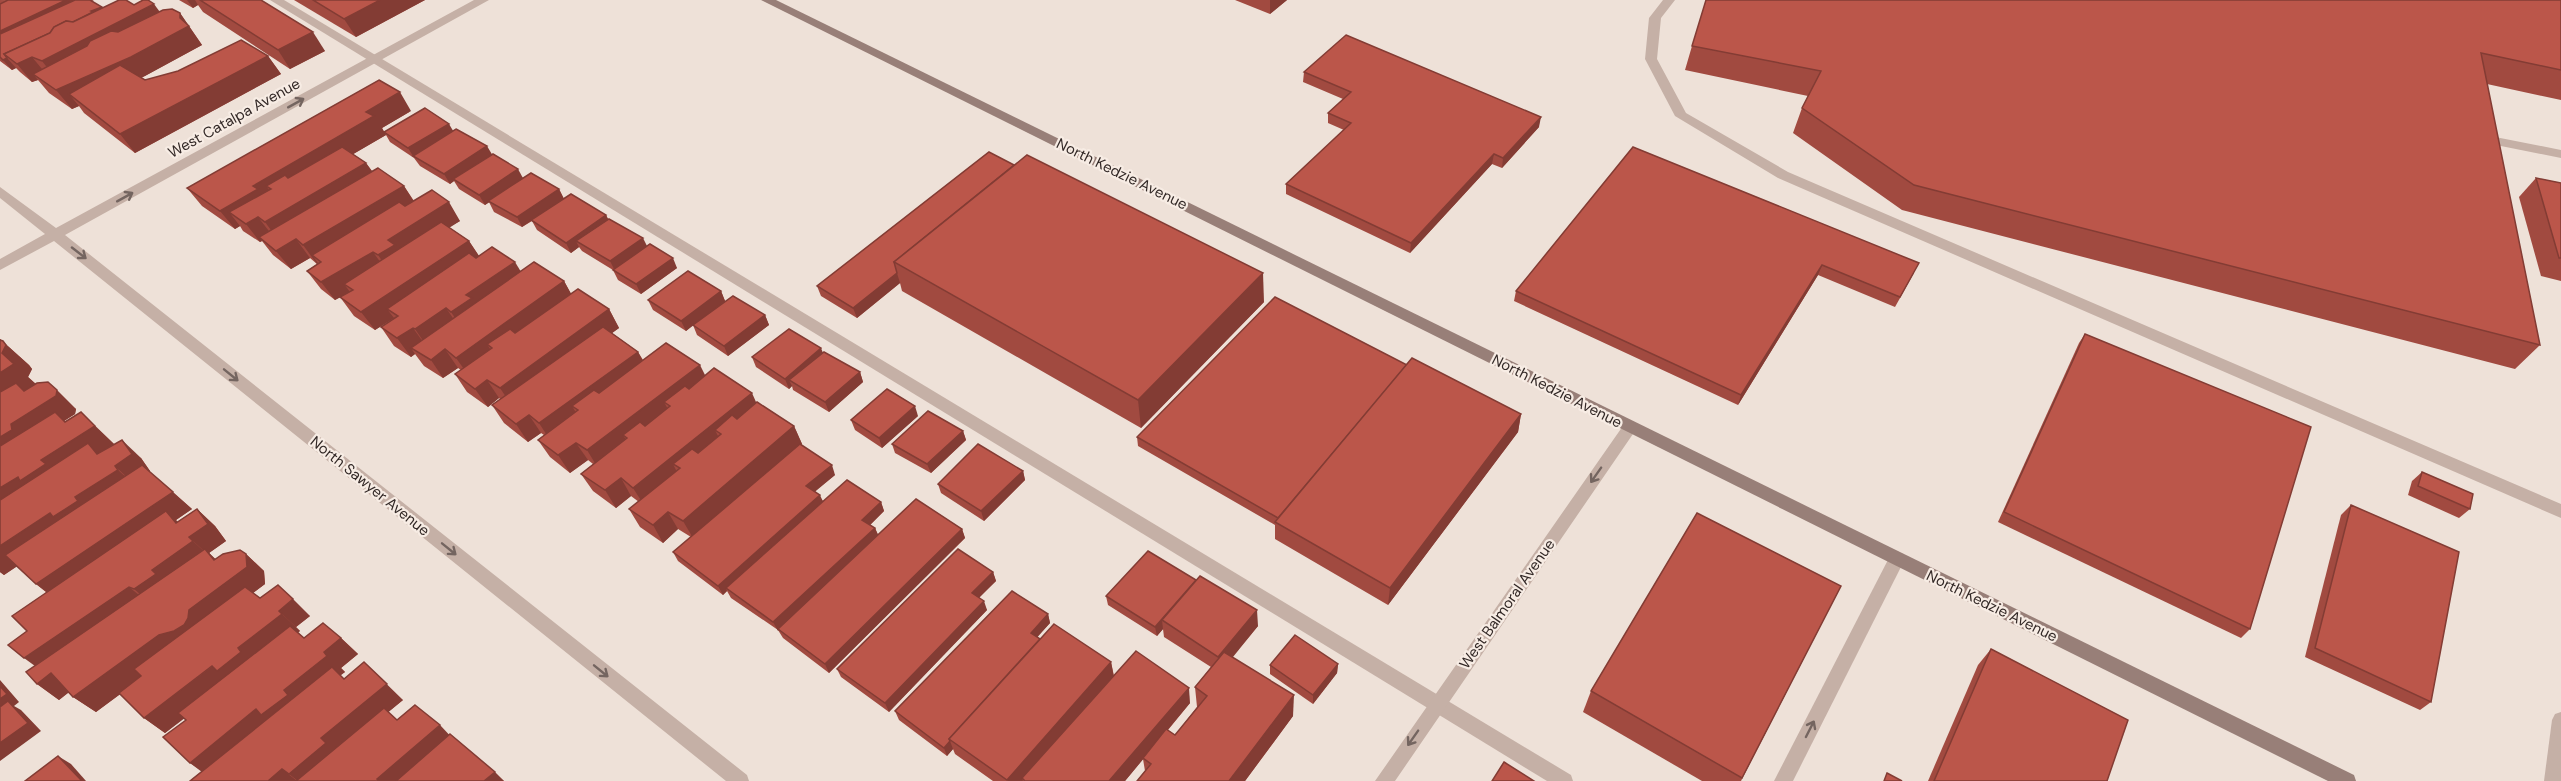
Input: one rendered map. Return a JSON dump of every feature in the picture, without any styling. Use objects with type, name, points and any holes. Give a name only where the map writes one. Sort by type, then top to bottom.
[{"type":"main road","name":"North Kedzie Avenue","points":[[767,0],[2347,781]]},
{"type":"street","points":[[276,0],[1564,781]]},
{"type":"street","name":"West Catalpa Avenue","points":[[0,266],[483,0]]},
{"type":"street","points":[[1669,0],[1655,18],[1651,59],[1681,116],[1783,175],[2561,512]]},
{"type":"street","points":[[2472,136],[2561,154]]},
{"type":"street","name":"North Sawyer Avenue","points":[[0,191],[740,781]]},
{"type":"street","name":"West Balmoral Avenue","points":[[1384,781],[1630,427]]},
{"type":"street","points":[[1783,781],[1897,560]]},
{"type":"street","points":[[2553,781],[2561,720]]},
{"type":"building","points":[[8,0],[66,0],[0,31],[0,4]]},
{"type":"building","points":[[75,0],[90,0],[102,7],[73,22],[66,21],[54,27],[50,33],[4,54],[7,58],[3,60],[0,57],[0,34]]},
{"type":"building","points":[[119,0],[126,0],[134,5],[148,0],[154,4],[42,61],[32,57],[17,64],[4,54],[50,33],[54,27],[66,21],[73,22]]},
{"type":"building","points":[[200,0],[261,0],[313,32],[278,50]]},
{"type":"building","points":[[313,0],[380,0],[344,19]]},
{"type":"building","points":[[1706,0],[2561,0],[2561,70],[2481,53],[2540,345],[1914,185],[1802,108],[1821,71],[1692,46]]},
{"type":"building","points":[[172,9],[180,13],[180,18],[189,26],[131,57],[56,90],[33,74],[111,31],[118,32],[163,10]]},
{"type":"building","points":[[1346,35],[1541,117],[1503,158],[1494,154],[1411,243],[1286,184],[1351,123],[1328,113],[1351,92],[1304,72]]},
{"type":"building","points":[[241,40],[268,56],[120,134],[69,94],[120,65],[145,80],[178,71]]},
{"type":"building","points":[[379,80],[400,92],[366,112],[374,116],[253,186],[258,189],[220,211],[187,188]]},
{"type":"building","points":[[425,108],[449,124],[408,148],[384,132]]},
{"type":"building","points":[[456,129],[487,146],[444,174],[413,156]]},
{"type":"building","points":[[342,147],[366,163],[265,222],[258,217],[246,224],[229,212],[271,189],[266,186],[285,175],[288,178]]},
{"type":"building","points":[[1633,147],[1919,263],[1900,297],[1822,265],[1741,395],[1516,291]]},
{"type":"building","points":[[989,152],[1014,165],[894,262],[897,273],[853,308],[817,286]]},
{"type":"building","points":[[493,154],[518,169],[479,195],[453,179]]},
{"type":"building","points":[[1027,155],[1263,273],[1138,400],[894,262]]},
{"type":"building","points":[[378,168],[404,186],[303,245],[296,239],[276,251],[259,237]]},
{"type":"building","points":[[531,173],[559,189],[517,217],[488,201]]},
{"type":"building","points":[[2536,178],[2561,183],[2561,258],[2559,258]]},
{"type":"building","points":[[432,190],[449,202],[388,240],[395,245],[378,255],[373,252],[321,282],[307,271],[321,262],[312,255],[399,202],[405,206]]},
{"type":"building","points":[[571,194],[606,215],[566,243],[531,220]]},
{"type":"building","points":[[609,219],[643,238],[610,261],[576,241]]},
{"type":"building","points":[[441,222],[469,241],[361,312],[340,297],[353,290],[344,284]]},
{"type":"building","points":[[650,244],[673,258],[636,284],[613,270]]},
{"type":"building","points":[[492,247],[515,262],[466,295],[472,298],[451,312],[446,308],[397,338],[381,327],[398,316],[387,309],[469,253],[476,258]]},
{"type":"building","points":[[534,262],[564,281],[456,358],[445,349],[431,360],[411,348]]},
{"type":"building","points":[[688,271],[721,291],[681,321],[648,300]]},
{"type":"building","points":[[578,289],[609,309],[500,388],[487,380],[475,389],[455,374],[492,348],[487,344],[510,329],[515,333]]},
{"type":"building","points":[[733,296],[765,315],[724,346],[693,325]]},
{"type":"building","points":[[1275,297],[1407,365],[1278,518],[1137,437]]},
{"type":"building","points":[[603,327],[638,352],[539,423],[529,415],[516,424],[492,405]]},
{"type":"building","points":[[789,329],[821,348],[785,379],[752,357]]},
{"type":"building","points":[[2085,334],[2311,427],[2250,629],[2004,512]]},
{"type":"building","points":[[0,340],[6,345],[2,353],[14,364],[0,373]]},
{"type":"building","points":[[666,343],[700,365],[587,450],[576,443],[558,455],[538,440],[578,410],[572,406],[594,390],[599,393]]},
{"type":"building","points":[[824,352],[860,372],[825,402],[789,380]]},
{"type":"building","points":[[1412,358],[1521,414],[1390,588],[1275,522]]},
{"type":"building","points":[[714,368],[752,393],[633,488],[621,478],[605,490],[581,474],[627,438],[623,435],[640,422],[645,426],[670,406],[664,402],[685,386],[689,389]]},
{"type":"building","points":[[48,382],[57,390],[56,396],[11,424],[12,430],[0,437],[0,392],[16,383],[24,391],[37,383]]},
{"type":"building","points":[[887,389],[915,406],[879,438],[851,420]]},
{"type":"building","points":[[757,402],[794,426],[683,521],[668,512],[653,525],[629,509],[680,468],[673,464],[692,449],[698,453],[721,434],[715,430],[732,415],[737,419]]},
{"type":"building","points":[[928,411],[963,431],[927,464],[892,444]]},
{"type":"building","points":[[55,412],[65,422],[81,412],[95,426],[41,460],[46,464],[20,481],[18,477],[0,488],[0,446]]},
{"type":"building","points":[[122,440],[132,454],[115,466],[118,470],[75,497],[78,501],[53,517],[50,513],[0,546],[0,500],[88,443],[97,454]]},
{"type":"building","points":[[800,444],[832,465],[806,486],[820,495],[718,586],[673,552]]},
{"type":"building","points":[[978,444],[1023,471],[981,511],[938,484]]},
{"type":"building","points":[[142,465],[173,492],[36,584],[5,555]]},
{"type":"building","points":[[2422,472],[2473,494],[2470,509],[2418,486]]},
{"type":"building","points":[[847,480],[881,502],[862,520],[875,528],[773,622],[726,588]]},
{"type":"building","points":[[916,499],[962,529],[825,664],[778,629]]},
{"type":"building","points":[[2351,505],[2459,552],[2431,702],[2315,648]]},
{"type":"building","points":[[197,509],[208,524],[189,537],[193,541],[152,570],[156,574],[134,589],[129,587],[24,658],[8,645],[27,631],[12,616],[166,511],[176,523]]},
{"type":"building","points":[[1697,513],[1841,586],[1742,778],[1591,691]]},
{"type":"building","points":[[205,549],[214,560],[223,554],[240,550],[246,554],[247,567],[189,610],[184,625],[174,631],[159,635],[73,697],[51,673],[37,684],[26,672]]},
{"type":"building","points":[[958,549],[993,572],[972,593],[984,601],[885,703],[837,669]]},
{"type":"building","points":[[1148,551],[1196,580],[1155,627],[1106,596]]},
{"type":"building","points":[[1200,576],[1257,610],[1218,657],[1162,620]]},
{"type":"building","points":[[278,585],[293,599],[279,611],[282,614],[238,648],[241,652],[217,671],[212,666],[144,718],[119,693],[141,676],[134,669],[245,587],[260,598]]},
{"type":"building","points":[[1012,591],[1048,614],[1031,633],[1040,639],[949,739],[950,741],[944,748],[895,711]]},
{"type":"building","points":[[323,623],[341,638],[324,652],[327,656],[284,690],[288,695],[261,715],[256,709],[190,763],[163,737],[186,720],[178,713],[290,626],[304,638]]},
{"type":"building","points":[[1054,624],[1111,662],[1007,780],[949,739]]},
{"type":"building","points":[[1295,635],[1338,664],[1313,695],[1270,665]]},
{"type":"building","points":[[1991,649],[2128,720],[2107,781],[1934,781]]},
{"type":"building","points":[[1136,651],[1189,688],[1109,781],[1025,781],[1022,778]]},
{"type":"building","points":[[1224,652],[1294,695],[1229,781],[1137,781],[1151,764],[1143,758],[1166,729],[1175,735],[1207,696],[1195,687]]},
{"type":"building","points":[[364,662],[387,684],[321,738],[326,743],[289,774],[282,769],[268,781],[190,781],[332,667],[344,679]]},
{"type":"building","points":[[0,686],[7,694],[0,699]]},
{"type":"building","points":[[8,701],[28,723],[0,743],[0,707]]},
{"type":"building","points":[[415,705],[440,725],[377,779],[379,781],[296,781],[384,708],[397,720]]},
{"type":"building","points":[[450,734],[495,772],[484,781],[396,781]]},
{"type":"building","points":[[58,756],[82,781],[25,781]]},
{"type":"building","points":[[1504,762],[1534,781],[1492,781]]},
{"type":"building","points":[[1887,773],[1902,781],[1884,781]]}]
